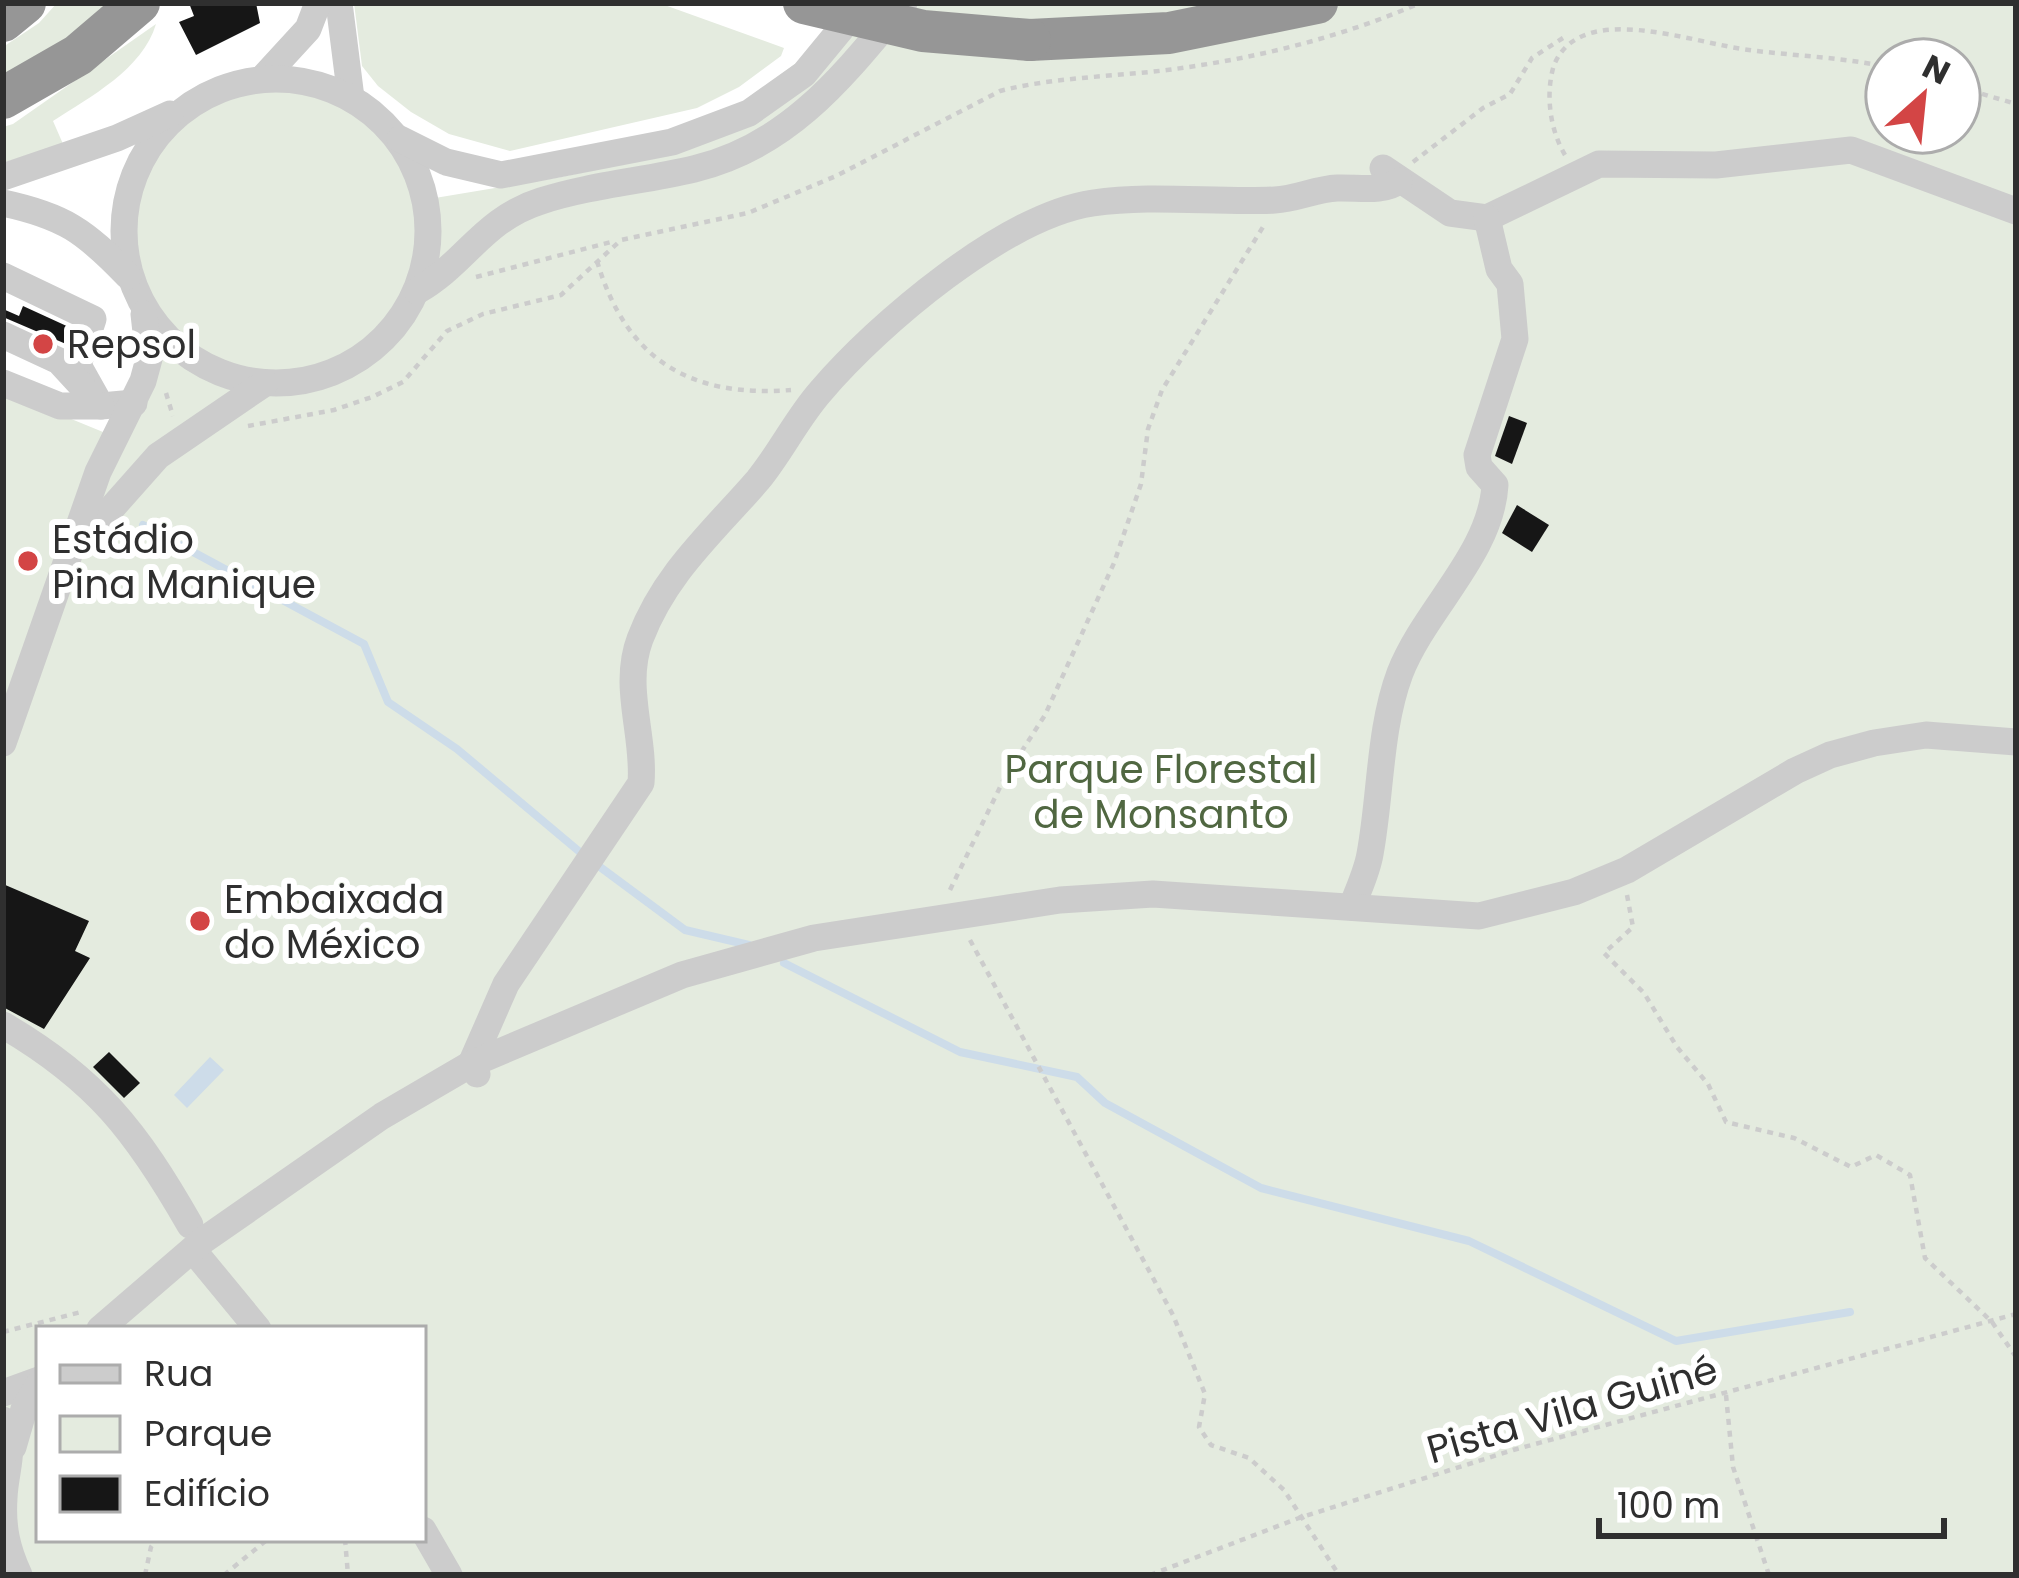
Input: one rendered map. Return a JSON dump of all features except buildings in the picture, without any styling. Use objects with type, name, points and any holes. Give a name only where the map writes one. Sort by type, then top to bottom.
[{"type":"highway","points":[[3,21],[25,3]]},
{"type":"highway","points":[[3,98],[78,55],[139,3]]},
{"type":"highway","points":[[803,3],[923,31],[1030,40],[1169,33],[1317,3]]},
{"type":"street","points":[[263,79],[308,29],[318,3]]},
{"type":"street","points":[[339,3],[351,98]]},
{"type":"street","points":[[3,177],[117,138],[228,88],[263,79],[294,79],[351,98],[396,137],[446,162],[501,175],[672,142],[749,112],[804,74],[862,3]]},
{"type":"street","points":[[185,107],[154,137],[128,190],[123,220],[131,279],[143,306],[160,330],[207,367],[265,383],[318,378],[355,361],[387,336],[426,286],[495,221],[541,201],[699,168],[760,144],[827,94],[904,3]]},
{"type":"street","points":[[396,137],[411,160],[428,211],[426,286]]},
{"type":"street","points":[[475,1072],[506,984],[641,783],[633,715],[635,664],[638,645],[664,587],[694,547],[762,476],[820,391],[918,297],[969,260],[1063,209],[1120,200],[1280,200],[1334,188],[1389,188],[1391,175],[1450,213],[1487,218],[1599,164],[1715,165],[1851,150],[2016,211]]},
{"type":"street","points":[[3,203],[66,220],[89,236],[131,279]]},
{"type":"street","points":[[1352,907],[1370,859],[1381,767],[1400,674],[1494,504],[1495,485],[1479,467],[1477,455],[1510,360],[1515,319],[1510,284],[1499,269],[1487,218]]},
{"type":"street","points":[[3,276],[93,319],[78,365],[101,406]]},
{"type":"street","points":[[3,743],[98,472],[139,392],[149,359],[143,306]]},
{"type":"street","points":[[3,335],[59,361],[101,406]]},
{"type":"street","points":[[3,383],[60,406],[101,406],[139,392]]},
{"type":"street","points":[[65,562],[132,481],[180,439],[265,383]]},
{"type":"street","points":[[97,1318],[191,1237],[316,1159],[475,1072],[682,975],[814,938],[1060,900],[1153,894],[1479,916],[1574,892],[1628,869],[1830,755],[1874,742],[1926,735],[2016,742]]},
{"type":"street","points":[[3,1025],[80,1075],[158,1169],[191,1237],[256,1326]]},
{"type":"street","points":[[3,1393],[36,1383]]},
{"type":"street","points":[[7,1469],[24,1409],[36,1387]]},
{"type":"street","points":[[3,1420],[11,1442],[4,1545],[19,1575]]},
{"type":"street","points":[[426,1535],[449,1575]]},
{"type":"path","points":[[426,286],[748,213],[836,176],[1000,91],[1272,52],[1420,3]]},
{"type":"path","points":[[1648,20],[1744,50],[1863,62]]},
{"type":"path","points":[[1391,175],[1483,108],[1510,94],[1532,58],[1586,24]]},
{"type":"path","points":[[1565,37],[1552,68],[1549,96],[1559,145],[1575,174]]},
{"type":"path","points":[[1983,94],[2016,104]]},
{"type":"path","points":[[238,429],[334,410],[403,382],[448,331],[483,314],[561,295],[621,240]]},
{"type":"path","points":[[597,260],[618,319],[657,361],[729,389],[820,391]]},
{"type":"path","points":[[139,392],[167,394],[180,439]]},
{"type":"path","points":[[1627,892],[1633,927],[1604,953],[1644,992],[1676,1046],[1708,1084],[1726,1122],[1794,1138],[1851,1167],[1876,1155],[1910,1175],[1925,1258],[1992,1322],[2016,1357]]},
{"type":"path","name":"Pista Vila Guiné","points":[[1150,1575],[1298,1518],[1513,1450],[2016,1314]]},
{"type":"path","points":[[43,1326],[97,1318]]},
{"type":"path","points":[[3,1332],[36,1327]]},
{"type":"path","points":[[1726,1394],[1733,1467],[1769,1575]]},
{"type":"path","points":[[1298,1518],[1339,1575]]},
{"type":"path","points":[[146,1575],[156,1542]]},
{"type":"path","points":[[224,1575],[264,1542]]},
{"type":"path","points":[[345,1542],[348,1575]]},
{"type":"green space","points":[[57,3],[116,3],[56,50],[3,78],[3,47],[39,23]]},
{"type":"green space","points":[[354,3],[659,3],[784,48],[781,56],[739,87],[697,108],[510,151],[449,134],[378,86],[362,66]]},
{"type":"green space","name":"Parque Florestal de Monsanto","points":[[878,3],[2016,3],[2016,1575],[3,1575],[3,391],[114,440],[148,326],[118,235],[119,193],[130,166],[149,141],[201,103],[261,83],[289,82],[335,94],[391,138],[429,199],[674,153]]},
{"type":"green space","points":[[156,24],[140,55],[127,68],[53,121],[63,144],[3,163],[3,127]]},
{"type":"water","points":[[210,1057],[224,1070],[187,1108],[174,1095]]},
{"type":"waterway","points":[[143,525],[364,644],[388,702],[457,749],[581,853]]},
{"type":"waterway","points":[[596,864],[685,930],[749,945]]},
{"type":"waterway","points":[[784,963],[960,1052],[1077,1077],[1105,1103],[1261,1188],[1469,1241],[1676,1341],[1850,1312]]},
{"type":"place","name":"Repsol","points":[[43,344]]},
{"type":"place","name":"Estádio Pina Manique","points":[[28,561]]},
{"type":"place","name":"Embaixada do México","points":[[200,921]]}]
